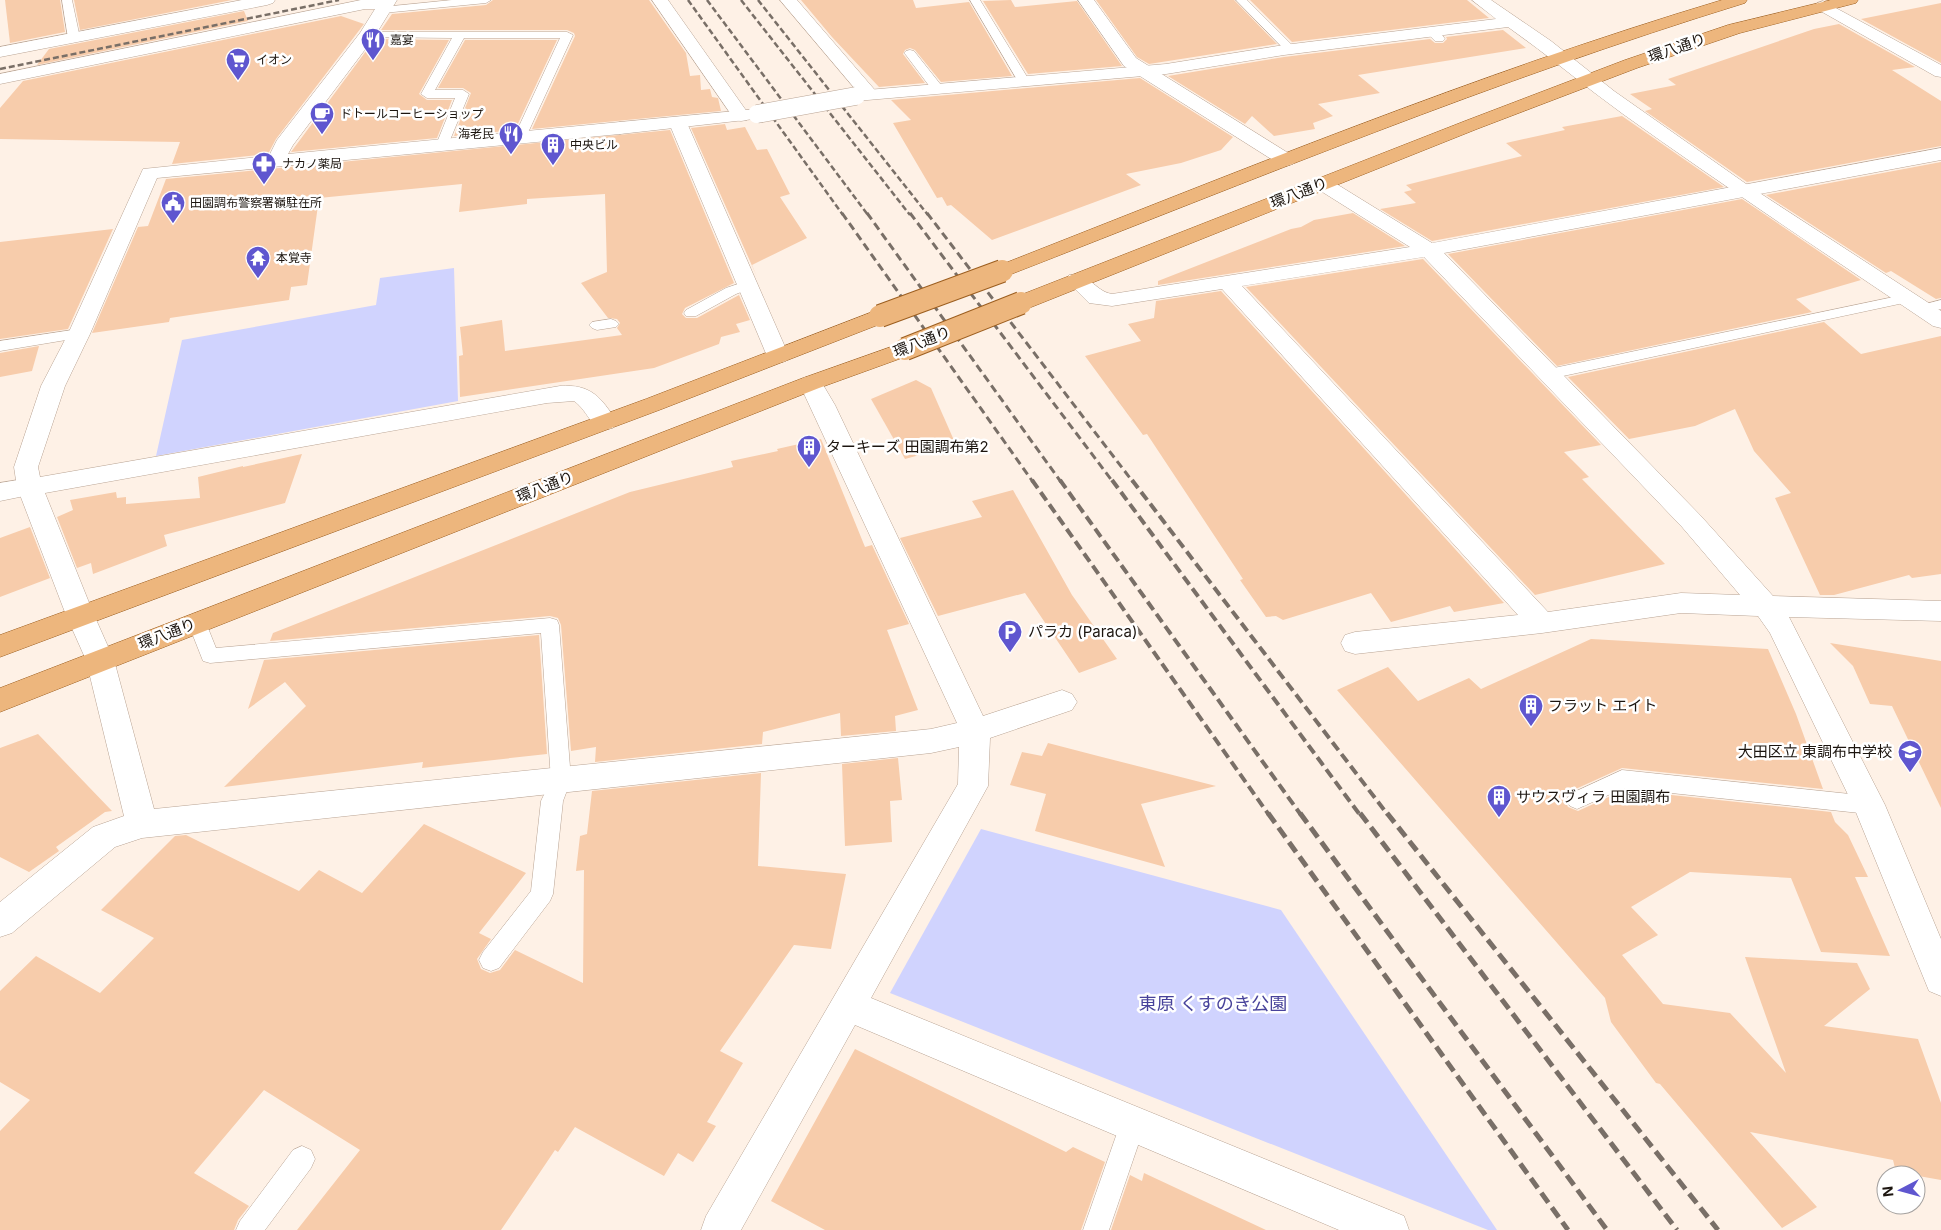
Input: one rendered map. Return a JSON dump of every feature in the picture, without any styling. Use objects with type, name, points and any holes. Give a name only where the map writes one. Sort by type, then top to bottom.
[{"type":"main road","name":"環八通り","points":[[0,646],[605,422],[1002,271],[1286,160],[1640,30],[1739,0]]},
{"type":"main road","name":"環八通り","points":[[0,700],[811,383],[905,349],[1589,80],[1725,31],[1850,0]]},
{"type":"street","points":[[0,52],[74,38],[152,15],[267,0]]},
{"type":"street","points":[[660,0],[749,115]]},
{"type":"street","points":[[788,0],[862,95]]},
{"type":"street","points":[[1086,0],[1130,62],[1286,160]]},
{"type":"street","points":[[1480,0],[1742,190],[1924,304],[1941,321]]},
{"type":"street","points":[[276,160],[284,144],[366,35],[386,5]]},
{"type":"street","points":[[0,79],[355,6],[386,5]]},
{"type":"street","points":[[1823,6],[1941,72]]},
{"type":"street","points":[[142,824],[100,660],[80,615],[30,487],[26,467],[53,386],[79,334],[150,173],[678,123],[749,115],[862,95],[1166,69],[1290,49],[1436,35],[1511,22]]},
{"type":"street","points":[[678,123],[778,356]]},
{"type":"street","points":[[1077,280],[1097,298],[1112,300],[1429,250],[1941,154]]},
{"type":"street","points":[[1323,184],[1429,250],[1691,521],[1764,604],[1781,627],[1868,805],[1941,980]]},
{"type":"street","points":[[1227,282],[1542,623]]},
{"type":"street","points":[[720,1230],[973,786],[975,731],[823,404],[811,383]]},
{"type":"street","points":[[0,492],[547,395],[574,392],[586,396],[605,422]]},
{"type":"street","points":[[1355,643],[1542,623],[1681,603],[1764,604],[1941,611]]},
{"type":"street","points":[[0,922],[104,837],[142,824],[931,742],[975,731],[1062,702]]},
{"type":"street","points":[[847,1005],[1132,1125],[1342,1222],[1390,1230]]},
{"type":"lane","points":[[67,0],[74,38]]},
{"type":"lane","points":[[386,5],[486,0]]},
{"type":"lane","points":[[975,0],[1023,80]]},
{"type":"lane","points":[[1242,0],[1290,49]]},
{"type":"lane","points":[[442,145],[463,94],[427,94],[460,34]]},
{"type":"lane","points":[[366,35],[566,35],[520,137]]},
{"type":"lane","points":[[910,53],[937,88]]},
{"type":"lane","points":[[690,313],[724,294],[747,285]]},
{"type":"lane","points":[[1549,374],[1924,304]]},
{"type":"lane","points":[[0,346],[79,334]]},
{"type":"lane","points":[[197,622],[210,656],[550,625],[561,780],[552,801],[542,894],[491,960]]},
{"type":"lane","points":[[1578,800],[1622,779],[1868,805]]},
{"type":"lane","points":[[1096,1230],[1132,1125]]},
{"type":"lane","points":[[249,1230],[302,1159]]},
{"type":"green space","points":[[454,268],[458,401],[156,456],[182,340],[376,305],[380,278]]},
{"type":"green space","name":"東原 くすのき公園","points":[[981,829],[1281,910],[1497,1230],[1488,1230],[890,993]]},
{"type":"building","points":[[5,0],[60,0],[65,32],[10,43]]},
{"type":"building","points":[[74,0],[232,0],[80,30]]},
{"type":"building","points":[[493,0],[649,0],[686,53],[690,76],[700,75],[701,90],[710,89],[712,97],[718,98],[721,111],[532,129],[575,36],[574,33],[567,30],[381,30],[392,14],[486,5]]},
{"type":"building","points":[[801,0],[913,0],[916,8],[969,2],[1012,76],[941,82],[915,50],[910,48],[905,50],[903,54],[925,83],[879,87],[832,37]]},
{"type":"building","points":[[1011,0],[1015,7],[1077,1],[1122,66],[1028,74],[983,1]]},
{"type":"building","points":[[1096,0],[1234,0],[1277,44],[1149,64],[1137,57]]},
{"type":"building","points":[[1250,0],[1467,0],[1489,18],[1292,42]]},
{"type":"building","points":[[1941,3],[1941,63],[1861,19]]},
{"type":"building","points":[[244,11],[248,21],[37,65],[49,49]]},
{"type":"building","points":[[341,16],[364,24],[276,139],[268,154],[172,164],[180,142],[0,139],[0,108],[23,81]]},
{"type":"building","points":[[1839,24],[1915,67],[1892,70],[1941,101],[1941,146],[1747,182],[1645,111],[1652,109],[1630,94],[1676,85],[1668,79],[1814,29]]},
{"type":"building","points":[[1503,30],[1526,48],[1358,75],[1380,93],[1318,104],[1333,116],[1313,123],[1315,129],[1274,136],[1252,116],[1245,124],[1168,76],[1284,57],[1430,39],[1435,43],[1443,43],[1447,39],[1446,37]]},
{"type":"building","points":[[375,39],[449,40],[419,94],[427,100],[452,100],[437,138],[291,152]]},
{"type":"building","points":[[465,40],[557,40],[515,130],[454,136],[471,93],[463,88],[438,88]]},
{"type":"building","points":[[1140,78],[1233,137],[1221,150],[1181,163],[1126,174],[1141,185],[992,240],[951,205],[947,206],[942,197],[937,198],[893,123],[911,120],[891,100]]},
{"type":"building","points":[[1622,116],[1724,187],[1432,241],[1380,209],[1416,203],[1404,192],[1412,190],[1406,185],[1522,156],[1506,143],[1565,130],[1562,127]]},
{"type":"building","points":[[725,124],[727,130],[745,127],[757,150],[767,149],[790,194],[780,197],[807,238],[752,265],[757,277],[691,128]]},
{"type":"building","points":[[670,130],[734,283],[685,308],[682,314],[686,318],[697,318],[739,295],[750,320],[736,324],[740,332],[721,337],[719,344],[654,368],[460,397],[459,356],[463,355],[460,327],[502,320],[505,351],[622,335],[617,328],[620,323],[617,319],[608,318],[581,283],[607,272],[605,194],[527,199],[527,204],[459,212],[462,184],[319,198],[307,285],[291,287],[289,300],[170,318],[169,322],[92,333],[138,227],[148,226],[166,179]]},
{"type":"building","points":[[1941,162],[1941,298],[1936,299],[1891,271],[1886,273],[1766,195]]},
{"type":"building","points":[[1742,199],[1861,280],[1796,299],[1812,312],[1557,366],[1448,254]]},
{"type":"building","points":[[1353,213],[1405,246],[1158,285],[1158,281],[1291,229],[1301,227],[1314,220]]},
{"type":"building","points":[[113,229],[68,329],[0,339],[0,242]]},
{"type":"building","points":[[1423,259],[1601,445],[1564,452],[1589,477],[1582,479],[1665,564],[1535,595],[1246,287]]},
{"type":"building","points":[[1221,291],[1504,603],[1454,612],[1450,606],[1391,622],[1371,593],[1283,620],[1276,616],[1266,617],[1240,580],[1243,579],[1147,434],[1143,435],[1085,356],[1141,341],[1128,324],[1154,318],[1156,301]]},
{"type":"building","points":[[1824,322],[1861,354],[1941,336],[1941,574],[1912,578],[1909,575],[1834,595],[1820,595],[1775,498],[1791,493],[1754,451],[1735,409],[1695,426],[1629,439],[1568,377]]},
{"type":"building","points":[[39,346],[32,371],[0,377],[0,353]]},
{"type":"building","points":[[916,380],[931,388],[956,445],[905,459],[871,399]]},
{"type":"building","points":[[821,439],[865,547],[872,545],[909,624],[887,630],[918,710],[895,716],[896,731],[841,736],[840,713],[763,732],[762,744],[595,762],[596,747],[571,751],[561,625],[558,618],[550,616],[270,641],[273,633],[630,492],[733,467],[731,461]]},
{"type":"building","points":[[302,454],[285,503],[164,535],[167,546],[93,574],[91,563],[77,568],[57,517],[73,510],[70,500],[116,492],[117,498],[126,497],[126,504],[200,498],[198,477]]},
{"type":"building","points":[[1013,490],[1072,595],[1117,659],[1079,673],[1025,593],[938,616],[900,538],[982,517],[972,501]]},
{"type":"building","points":[[30,527],[50,578],[0,597],[0,538]]},
{"type":"building","points":[[539,635],[547,754],[422,768],[423,762],[224,787],[306,706],[285,682],[248,709],[264,660]]},
{"type":"building","points":[[1591,639],[1768,649],[1796,714],[1823,789],[1622,768],[1569,792],[1564,799],[1568,807],[1578,811],[1624,790],[1831,812],[1835,822],[1848,835],[1868,877],[1855,877],[1890,956],[1821,952],[1791,878],[1690,872],[1631,907],[1658,935],[1622,955],[1663,1004],[1730,1013],[1786,1073],[1745,957],[1857,963],[1870,989],[1824,1026],[1918,1039],[1941,1103],[1941,1180],[1926,1177],[1926,1165],[1894,1165],[1893,1160],[1750,1132],[1817,1207],[1782,1228],[1660,1084],[1656,1083],[1611,1022],[1605,998],[1337,690],[1388,667],[1418,701],[1469,678],[1481,689]]},
{"type":"building","points":[[1830,643],[1941,661],[1941,808],[1892,706],[1870,704],[1853,666]]},
{"type":"building","points":[[38,734],[112,811],[105,812],[56,847],[59,851],[29,872],[0,857],[0,748]]},
{"type":"building","points":[[1048,743],[1216,786],[1141,804],[1165,867],[1035,831],[1046,794],[1010,785],[1022,752],[1042,756]]},
{"type":"building","points":[[898,758],[902,800],[890,801],[892,842],[845,846],[842,764]]},
{"type":"building","points":[[761,773],[758,866],[846,874],[831,949],[794,945],[720,1051],[743,1063],[707,1122],[716,1126],[693,1162],[678,1153],[664,1176],[575,1127],[558,1152],[555,1150],[501,1230],[297,1230],[360,1150],[264,1090],[194,1173],[249,1206],[238,1220],[234,1230],[0,1230],[0,1131],[30,1100],[0,1082],[0,991],[36,956],[100,993],[154,938],[101,910],[175,836],[186,835],[299,891],[319,870],[362,893],[424,824],[526,873],[479,933],[491,939],[477,959],[481,969],[490,973],[500,970],[515,950],[583,983],[584,870],[576,871],[580,836],[587,834],[592,791]]},
{"type":"building","points":[[855,1049],[1066,1152],[1073,1147],[1105,1162],[1081,1230],[825,1230],[771,1201]]},
{"type":"building","points":[[1144,1173],[1266,1230],[1111,1230],[1130,1175],[1142,1181]]},
{"type":"railway","points":[[0,69],[339,0]]},
{"type":"railway","points":[[688,0],[843,215]]},
{"type":"railway","points":[[707,0],[868,215]]},
{"type":"railway","points":[[741,0],[910,215]]},
{"type":"railway","points":[[758,0],[928,215]]},
{"type":"railway","points":[[842,213],[1033,482]]},
{"type":"railway","points":[[867,213],[1061,482]]},
{"type":"railway","points":[[910,213],[1113,482]]},
{"type":"railway","points":[[927,213],[1133,482]]},
{"type":"railway","points":[[1032,480],[1269,815]]},
{"type":"railway","points":[[1060,480],[1301,815]]},
{"type":"railway","points":[[1112,480],[1360,815]]},
{"type":"railway","points":[[1132,480],[1388,815]]},
{"type":"railway","points":[[1268,813],[1568,1230]]},
{"type":"railway","points":[[1300,813],[1607,1230]]},
{"type":"railway","points":[[1360,813],[1677,1230]]},
{"type":"railway","points":[[1387,813],[1718,1230]]},
{"type":"place","name":"嘉宴","points":[[373,61]]},
{"type":"place","name":"イオン","points":[[238,81]]},
{"type":"place","name":"ドトールコーヒーショップ","points":[[322,135]]},
{"type":"place","name":"海老民","points":[[511,155]]},
{"type":"place","name":"中央ビル","points":[[553,166]]},
{"type":"place","name":"ナカノ薬局","points":[[264,185]]},
{"type":"place","name":"田園調布警察署嶺駐在所","points":[[173,224]]},
{"type":"place","name":"本覚寺","points":[[258,279]]},
{"type":"place","name":"ターキーズ 田園調布第2","points":[[809,468]]},
{"type":"place","name":"パラカ (Paraca)","points":[[1010,653]]},
{"type":"place","name":"フラット エイト","points":[[1531,727]]},
{"type":"place","name":"大田区立 東調布中学校","points":[[1910,773]]},
{"type":"place","name":"サウスヴィラ 田園調布","points":[[1499,818]]}]
